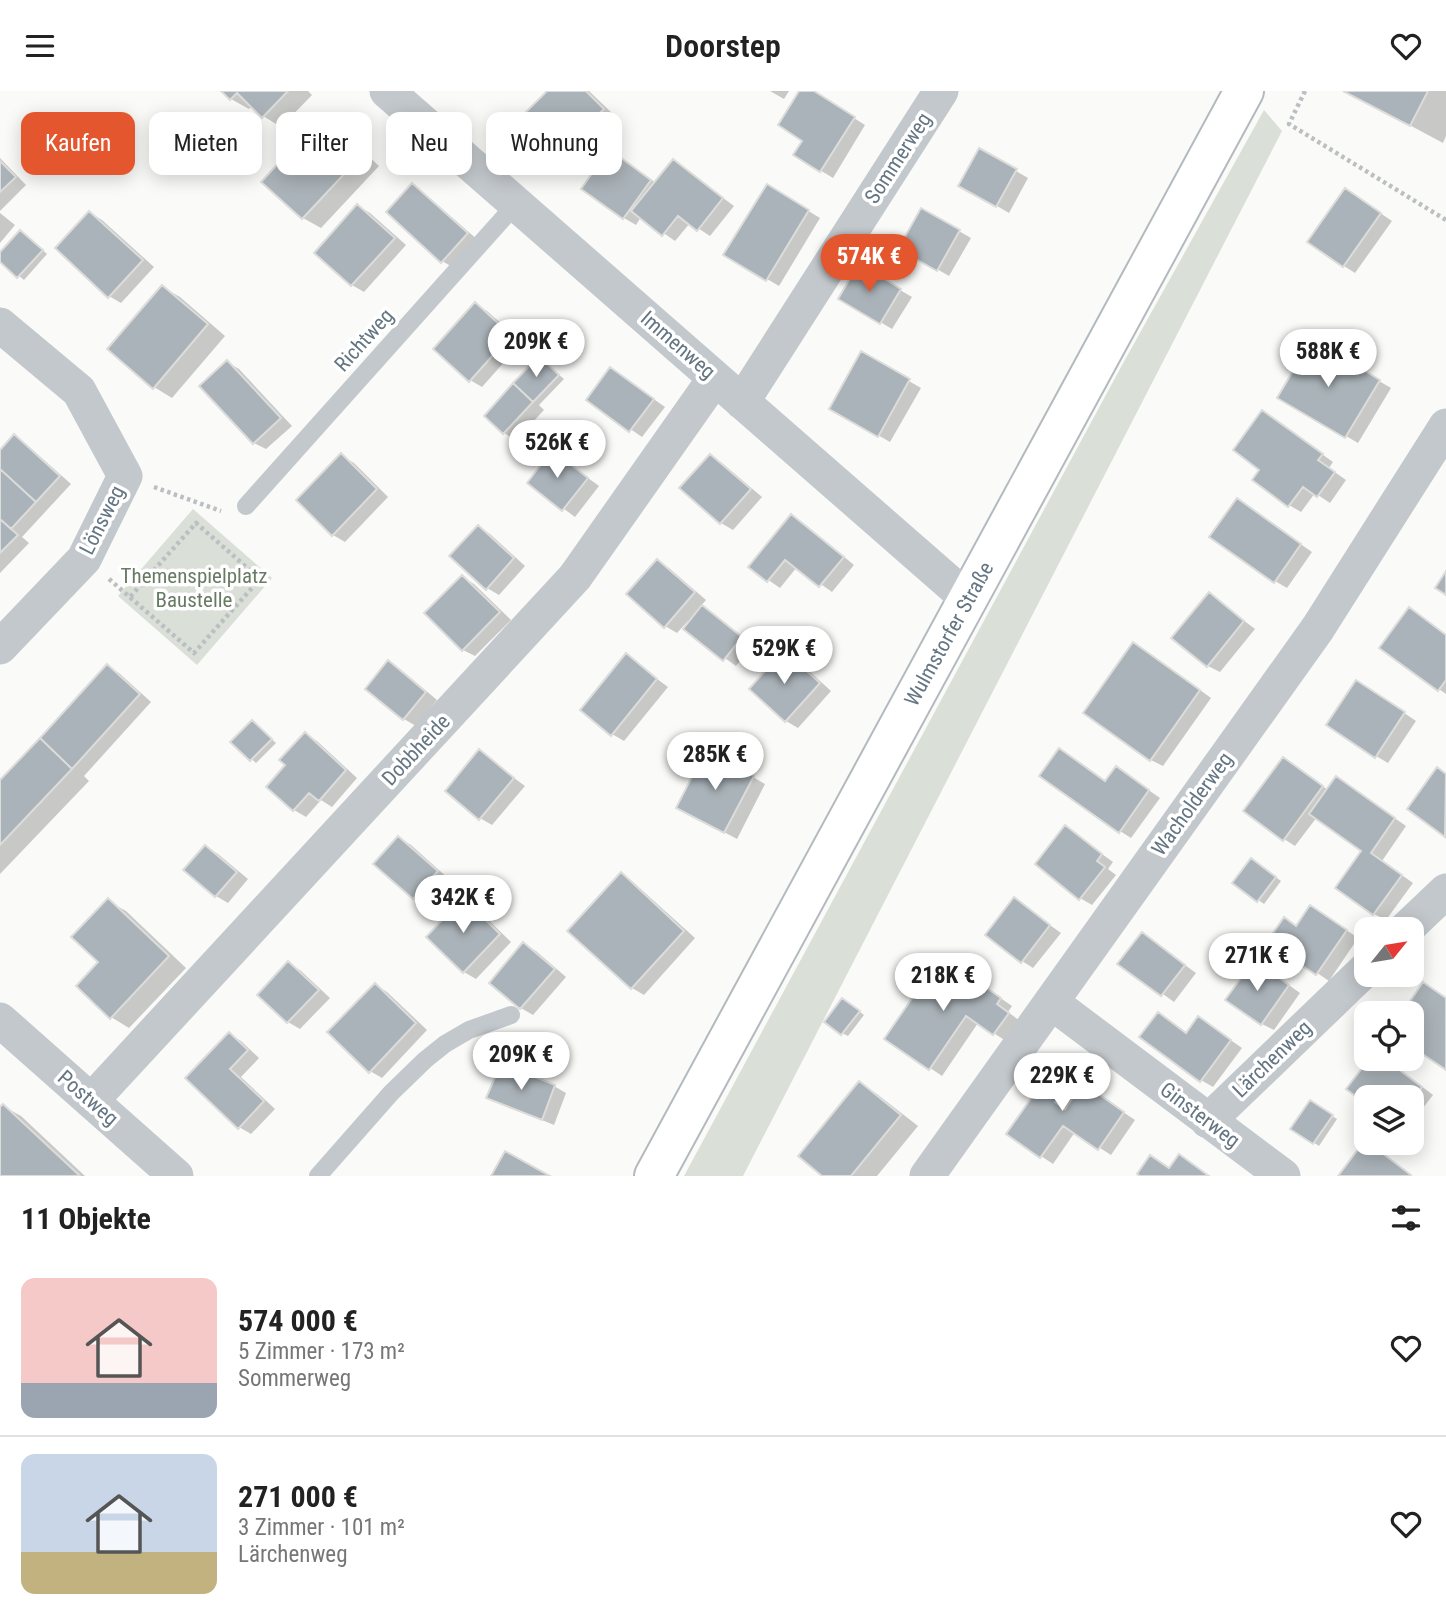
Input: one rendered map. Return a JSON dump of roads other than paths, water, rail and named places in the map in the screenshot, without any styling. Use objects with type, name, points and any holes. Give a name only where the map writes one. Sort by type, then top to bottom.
[{"type":"main road","name":"Wulmstorfer Straße","points":[[654,1176],[1244,91]]},
{"type":"street","name":"Immenweg","points":[[388,91],[968,599]]},
{"type":"street","name":"Sommerweg","points":[[742,402],[941,91]]},
{"type":"street","name":"Lönsweg","points":[[0,325],[79,391],[125,476],[84,559],[0,647]]},
{"type":"street","name":"Dobbheide","points":[[91,1101],[575,577],[715,379]]},
{"type":"street","name":"Wacholderweg","points":[[927,1176],[1318,628],[1446,426]]},
{"type":"street","points":[[1419,917],[1446,891]]},
{"type":"street","name":"Lärchenweg","points":[[1208,1121],[1354,981]]},
{"type":"street","name":"Ginsterweg","points":[[1051,1002],[1283,1176]]},
{"type":"street","name":"Postweg","points":[[0,1020],[176,1176]]},
{"type":"lane","name":"Richtweg","points":[[246,506],[516,204]]},
{"type":"lane","points":[[318,1176],[391,1093],[425,1060],[469,1030],[511,1015]]},
{"type":"park label","name":"Themenspielplatz Baustelle","points":[[194,588]]}]
